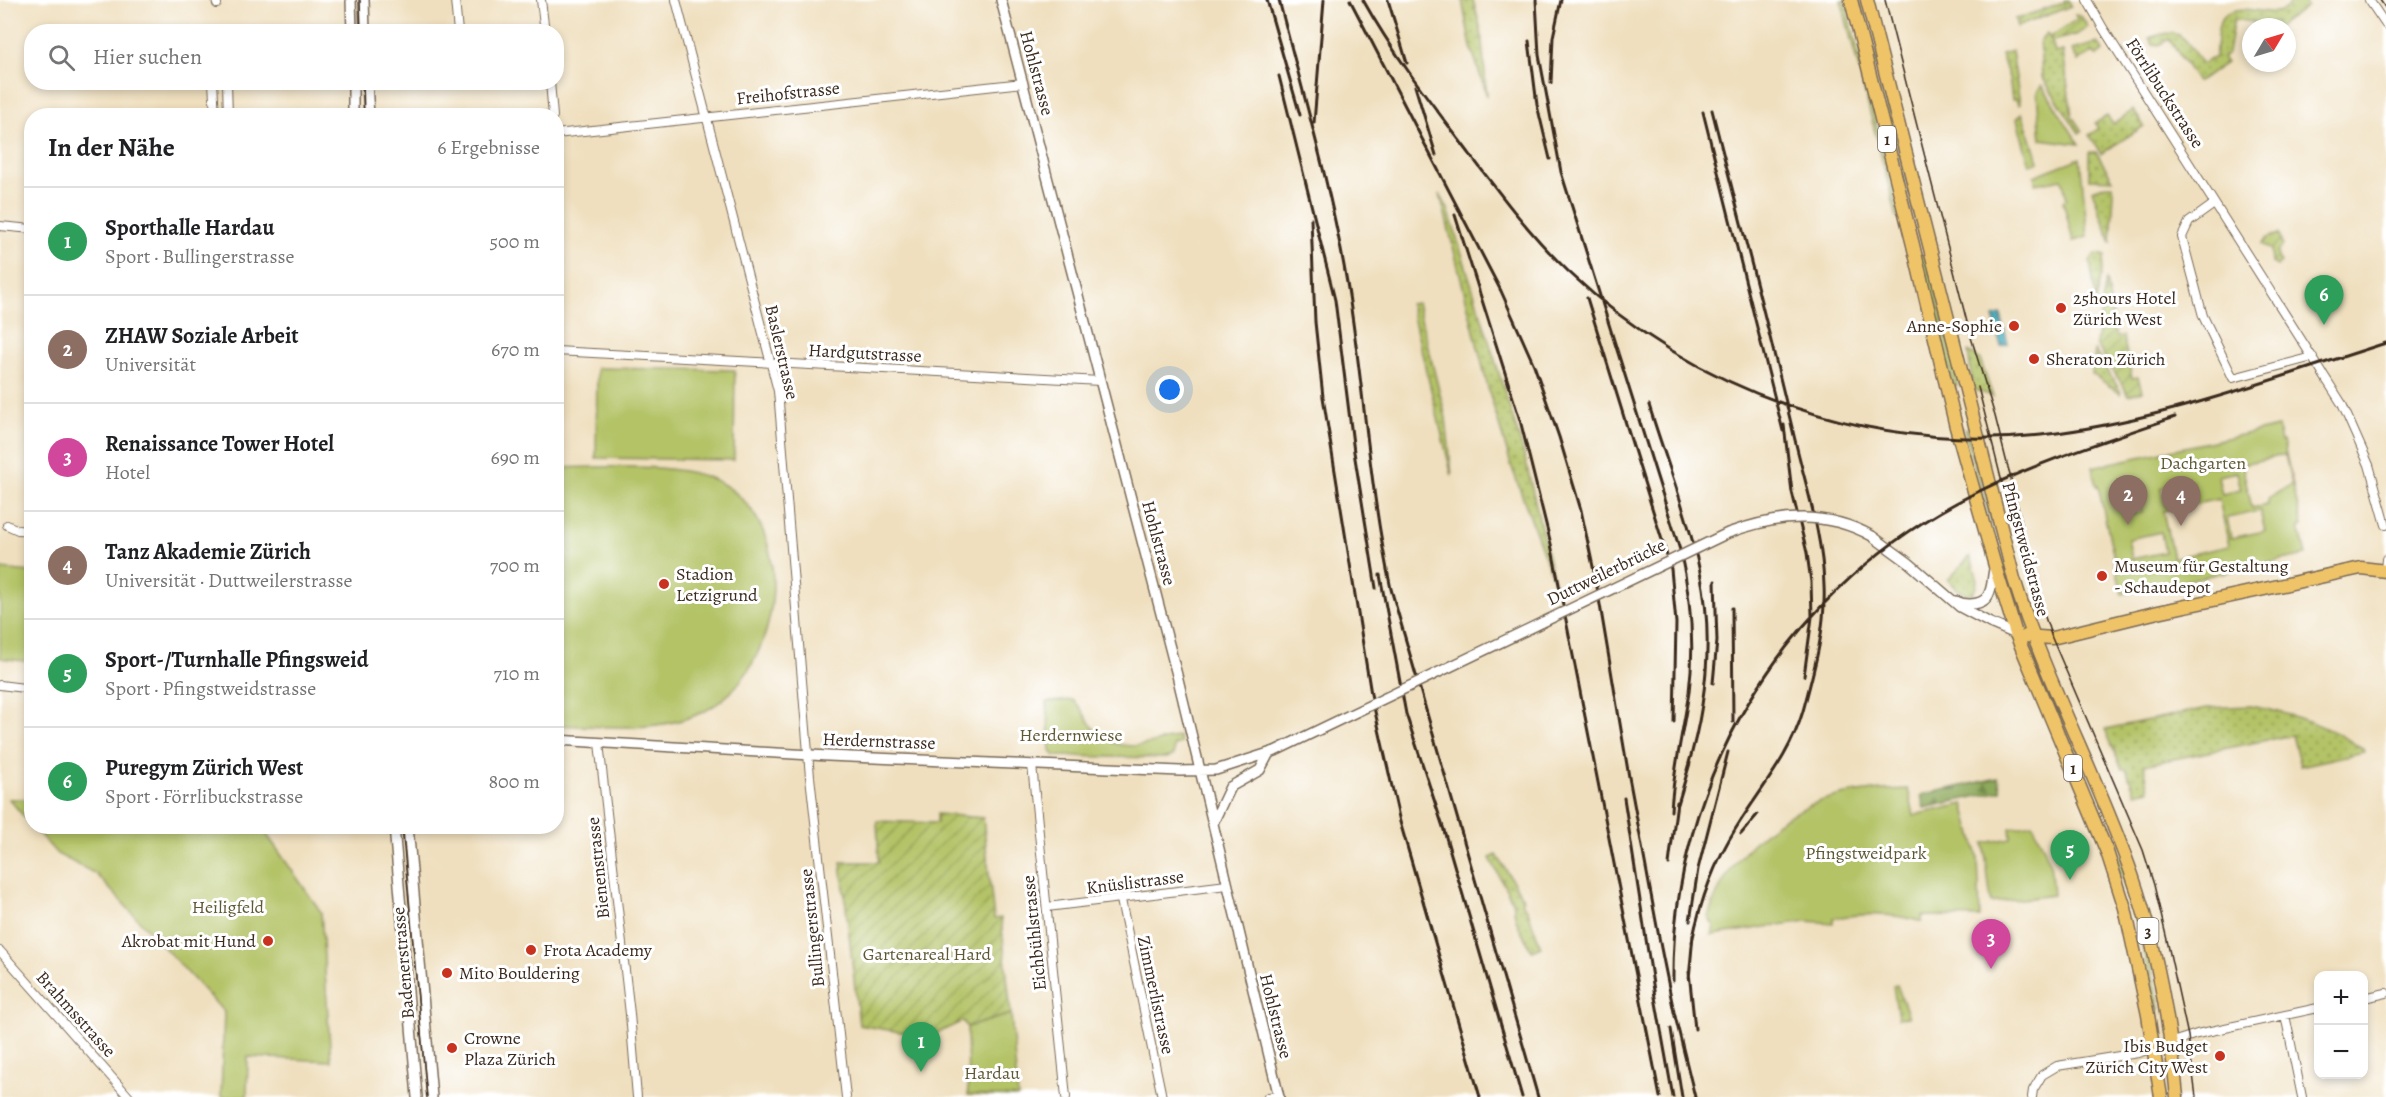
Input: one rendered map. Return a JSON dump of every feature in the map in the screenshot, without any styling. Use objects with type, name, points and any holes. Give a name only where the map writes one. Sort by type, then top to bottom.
[{"type":"main road","name":"Pfingstweidstrasse","points":[[1851,0],[1956,426],[1995,566],[2016,634],[2117,878],[2154,1047],[2161,1097]]},
{"type":"main road","name":"Pfingstweidstrasse","points":[[1867,0],[2014,579],[2032,637],[2113,825],[2132,875],[2147,926],[2177,1097]]},
{"type":"main road","points":[[2016,634],[2032,637],[2058,637],[2158,612],[2361,568],[2386,567]]},
{"type":"street","points":[[351,0],[352,24]]},
{"type":"street","points":[[364,0],[365,24]]},
{"type":"street","points":[[455,0],[457,24]]},
{"type":"street","points":[[541,0],[543,24]]},
{"type":"street","name":"Baslerstrasse","points":[[676,0],[778,391],[809,755]]},
{"type":"street","name":"Hohlstrasse","points":[[1001,0],[1201,771],[1279,1097]]},
{"type":"street","name":"Förrlibuckstrasse","points":[[2087,0],[2342,404],[2358,438],[2379,497],[2386,525]]},
{"type":"street","points":[[2369,0],[2386,25]]},
{"type":"street","name":"Freihofstrasse","points":[[564,133],[1023,83]]},
{"type":"street","points":[[213,90],[215,108]]},
{"type":"street","points":[[227,90],[228,108]]},
{"type":"street","points":[[353,90],[353,108]]},
{"type":"street","points":[[367,90],[369,108]]},
{"type":"street","points":[[551,90],[552,108]]},
{"type":"street","points":[[2214,204],[2189,222],[2182,237],[2203,316],[2233,378],[2313,357]]},
{"type":"street","points":[[0,226],[24,228]]},
{"type":"street","name":"Hardgutstrasse","points":[[564,351],[1100,381]]},
{"type":"street","name":"Duttweilerbrücke","points":[[1201,771],[1216,770],[1272,752],[1706,542],[1766,521],[1784,518],[1820,518],[1855,527],[1892,550],[1971,614],[2016,634]]},
{"type":"street","points":[[7,525],[24,530]]},
{"type":"street","points":[[1941,592],[1965,604],[1981,601],[1990,591],[1995,566]]},
{"type":"street","points":[[0,685],[24,688]]},
{"type":"street","name":"Herdernstrasse","points":[[564,741],[809,755],[1201,771]]},
{"type":"street","name":"Bienenstrasse","points":[[599,743],[630,1014],[637,1097]]},
{"type":"street","points":[[1213,823],[1230,787],[1260,770],[1272,752]]},
{"type":"street","name":"Bullingerstrasse","points":[[809,755],[846,1097]]},
{"type":"street","name":"Eichbühlstrasse","points":[[1032,765],[1066,1097]]},
{"type":"street","name":"Badenerstrasse","points":[[395,834],[417,1097]]},
{"type":"street","name":"Badenerstrasse","points":[[409,834],[432,1097]]},
{"type":"street","name":"Knüslistrasse","points":[[1047,907],[1121,900],[1227,885]]},
{"type":"street","name":"Zimmerlistrasse","points":[[1121,900],[1162,1097]]},
{"type":"street","name":"Brahmsstrasse","points":[[0,951],[129,1097]]},
{"type":"street","points":[[2368,997],[2386,993]]},
{"type":"street","points":[[2032,1097],[2037,1082],[2049,1069],[2138,1053],[2169,1041],[2314,1009]]},
{"type":"street","points":[[2285,1015],[2302,1097]]},
{"type":"street","points":[[1268,1097],[1279,1097]]},
{"type":"green space","points":[[1462,0],[1473,0],[1481,30],[1487,96],[1471,47]]},
{"type":"green space","points":[[1841,0],[1845,0],[1900,217],[1897,218]]},
{"type":"green space","points":[[1855,0],[1858,0],[1872,37],[1917,213],[1913,213],[1870,42]]},
{"type":"green space","points":[[2064,0],[2069,0],[2071,6],[2017,27],[2015,19],[2064,3]]},
{"type":"green space","points":[[2292,0],[2302,0],[2307,6],[2290,18],[2234,19],[2228,53],[2222,57],[2226,63],[2197,82],[2169,39],[2159,45],[2153,44],[2149,38],[2160,34],[2176,34],[2186,41],[2202,64],[2215,57],[2218,27],[2225,15],[2240,9],[2273,12],[2287,7]]},
{"type":"green space","points":[[2075,15],[2081,16],[2088,27],[2076,35],[2052,41],[2050,37],[2077,19]]},
{"type":"green space","points":[[2047,34],[2052,41],[2055,53],[2063,51],[2072,116],[2082,131],[2079,133],[2042,77],[2040,40]]},
{"type":"green space","points":[[2098,43],[2103,51],[2097,56],[2093,52],[2078,61],[2071,50]]},
{"type":"green space","points":[[2012,51],[2020,104],[2018,105],[2016,99],[2012,100],[2009,78],[2001,54]]},
{"type":"green space","points":[[2042,85],[2079,144],[2041,139],[2037,93]]},
{"type":"green space","points":[[2133,110],[2144,126],[2101,154],[2089,135],[2098,129],[2095,123],[2107,116],[2113,124]]},
{"type":"green space","points":[[2022,113],[2039,162],[2029,164],[2017,119]]},
{"type":"green space","points":[[2089,152],[2096,152],[2113,180],[2089,179]]},
{"type":"green space","points":[[2080,158],[2088,237],[2073,241],[2063,201],[2067,199],[2062,179],[2036,184],[2034,176]]},
{"type":"green space","points":[[2113,185],[2114,192],[2111,243],[2092,190]]},
{"type":"green space","points":[[1440,194],[1448,209],[1524,454],[1554,582],[1511,465],[1488,388]]},
{"type":"green space","points":[[2279,234],[2282,245],[2277,253],[2280,263],[2277,266],[2272,263],[2271,250],[2262,244],[2267,238]]},
{"type":"green space","points":[[1925,254],[1958,378],[1957,386],[1953,386],[1920,257]]},
{"type":"green space","points":[[2095,254],[2105,255],[2096,303],[2090,261]]},
{"type":"green space","points":[[2106,279],[2116,337],[2123,336],[2132,378],[2138,377],[2142,391],[2129,395],[2096,344]]},
{"type":"green space","points":[[1417,303],[1446,418],[1452,476],[1410,304]]},
{"type":"green space","points":[[2095,351],[2121,392],[2121,394],[2092,374]]},
{"type":"green space","points":[[1968,352],[1980,359],[1993,397],[1973,389]]},
{"type":"green space","points":[[597,368],[735,370],[734,460],[596,458]]},
{"type":"green space","name":"Dachgarten","points":[[2278,427],[2281,442],[2283,441],[2302,526],[2299,527],[2306,555],[2122,594],[2092,467]],"holes":[[[2285,455],[2292,484],[2269,498],[2267,505],[2252,508],[2242,464]],[[2237,472],[2241,490],[2222,494],[2218,476]],[[2192,481],[2197,500],[2165,506],[2161,488]],[[2137,493],[2142,512],[2123,516],[2119,497]],[[2219,499],[2229,546],[2173,558],[2163,511]],[[2260,511],[2265,531],[2231,538],[2227,518]],[[2161,532],[2165,552],[2132,559],[2128,539]]]},
{"type":"green space","points":[[1967,428],[2008,573],[2013,594],[2011,595],[1969,450],[1964,429]]},
{"type":"green space","name":"Stadion Letzigrund","points":[[564,468],[663,469],[684,471],[719,482],[745,503],[763,530],[772,563],[772,598],[766,632],[752,664],[731,691],[705,711],[670,723],[613,727],[564,725]]},
{"type":"green space","points":[[1970,556],[1977,584],[1973,593],[1966,594],[1955,588],[1948,580]]},
{"type":"green space","points":[[0,569],[24,571],[24,661],[0,658]]},
{"type":"green space","points":[[2047,684],[2120,857],[2144,929],[2160,1009],[2156,1010],[2133,904],[2043,685]]},
{"type":"green space","name":"Herdernwiese","points":[[1073,700],[1095,730],[1114,743],[1135,746],[1179,736],[1181,743],[1174,745],[1174,755],[1167,758],[1055,756],[1050,750],[1047,702]]},
{"type":"green space","points":[[2250,706],[2309,721],[2336,733],[2363,749],[2364,752],[2300,766],[2292,735],[2144,765],[2149,790],[2135,793],[2126,769],[2122,769],[2105,729],[2207,708]]},
{"type":"green space","points":[[1998,778],[2001,791],[1924,808],[1921,795]]},
{"type":"green space","name":"Pfingstweidpark","points":[[1908,789],[1914,815],[1964,804],[1978,857],[1980,917],[1922,916],[1922,921],[1919,921],[1887,915],[1855,916],[1833,918],[1833,923],[1806,921],[1712,935],[1714,926],[1708,917],[1730,870],[1746,850],[1785,818],[1832,797],[1858,792]]},
{"type":"green space","points":[[9,799],[24,799],[24,817]]},
{"type":"green space","name":"Gartenareal Hard","points":[[937,814],[983,818],[994,919],[1001,918],[1011,1014],[967,1027],[963,1021],[929,1037],[859,1025],[841,862],[879,862],[877,821],[937,823]]},
{"type":"green space","points":[[2033,824],[2050,862],[2053,895],[1991,903],[1984,843],[2011,838],[2010,828]]},
{"type":"green space","name":"Heiligfeld","points":[[39,834],[266,834],[321,912],[331,1061],[248,1057],[247,1097],[221,1097],[224,1012],[96,874],[57,854]]},
{"type":"green space","points":[[1497,855],[1523,898],[1521,902],[1527,909],[1541,947],[1532,951],[1517,923],[1514,905],[1490,858]]},
{"type":"green space","points":[[1897,985],[1909,1017],[1898,1018],[1893,986]]},
{"type":"green space","name":"Hardau","points":[[1011,1014],[1018,1097],[968,1095],[967,1027]]},
{"type":"water","points":[[2001,315],[2008,344],[2001,346],[1993,317]]},
{"type":"tram line","points":[[360,0],[361,24]]},
{"type":"tram line","points":[[1885,0],[1970,334],[1995,416],[2036,590],[2052,638],[2143,850],[2154,885],[2188,1036],[2196,1097]]},
{"type":"tram line","points":[[2380,0],[2386,9]]},
{"type":"tram line","points":[[363,90],[364,108]]},
{"type":"tram line","points":[[1978,387],[2016,538]]},
{"type":"tram line","points":[[403,834],[427,1097]]},
{"type":"railway","points":[[1267,0],[1300,115]]},
{"type":"railway","points":[[1279,0],[1325,176],[1347,283],[1377,513],[1391,589],[1538,1097]]},
{"type":"railway","points":[[1314,123],[1324,0]]},
{"type":"railway","points":[[1350,0],[1501,291],[1534,365],[1559,437],[1581,510],[1596,581],[1661,948],[1695,1097]]},
{"type":"railway","points":[[1363,0],[1385,37],[1434,107],[1525,225],[1569,272],[1620,315],[1675,352],[1734,383],[1795,408],[1859,425],[1924,435],[1990,438],[2057,433],[2182,407],[2386,343]]},
{"type":"railway","points":[[1388,0],[1407,63]]},
{"type":"railway","points":[[1536,0],[1539,55],[1561,172],[1680,550],[1687,585],[1692,638],[1691,674],[1671,811]]},
{"type":"railway","points":[[1551,83],[1553,37],[1561,0]]},
{"type":"railway","points":[[1529,41],[1537,105],[1550,159]]},
{"type":"railway","points":[[1279,76],[1335,300],[1354,452],[1376,588]]},
{"type":"railway","points":[[1415,86],[1436,155]]},
{"type":"railway","points":[[1692,942],[1699,912],[1721,855],[1736,828],[1774,772],[1797,727],[1818,649],[1824,602],[1821,549],[1813,512],[1712,110]]},
{"type":"railway","points":[[1703,112],[1783,431]]},
{"type":"railway","points":[[1455,215],[1520,420],[1551,544],[1660,1097]]},
{"type":"railway","points":[[1311,219],[1315,322],[1323,397],[1371,694],[1400,822],[1480,1097]]},
{"type":"railway","points":[[1587,298],[1671,569],[1676,623],[1674,722]]},
{"type":"railway","points":[[1649,405],[1689,530],[1700,572],[1707,621],[1703,696],[1687,770]]},
{"type":"railway","points":[[1673,981],[1677,907],[1692,836],[1716,767],[1748,703],[1789,643],[1838,589],[1894,542],[1956,503],[2036,466],[2175,417]]},
{"type":"railway","points":[[1784,425],[1792,492],[1807,553],[1811,582],[1812,617],[1804,676]]},
{"type":"railway","points":[[1380,575],[1406,714],[1443,827],[1522,1097]]},
{"type":"railway","points":[[1713,683],[1717,641],[1715,581]]},
{"type":"railway","points":[[1732,608],[1733,722]]},
{"type":"railway","points":[[1690,921],[1698,869],[1728,752]]},
{"type":"railway","points":[[1678,804],[1690,763]]},
{"type":"railway","points":[[1624,798],[1673,1097]]},
{"type":"railway","points":[[1669,864],[1677,802]]},
{"type":"railway","points":[[1741,834],[1757,815]]},
{"type":"railway","points":[[1689,979],[1693,935]]},
{"type":"railway","points":[[1689,972],[1695,1029]]},
{"type":"railway","points":[[1671,1029],[1682,1097]]},
{"type":"place","name":"25hours Hotel Zürich West","points":[[2061,308]]},
{"type":"place","name":"Puregym Zürich West","points":[[2324,325]]},
{"type":"place","name":"Anne-Sophie","points":[[2014,326]]},
{"type":"place","name":"Sheraton Zürich","points":[[2034,359]]},
{"type":"place","name":"ZHAW Soziale Arbeit","points":[[2128,525]]},
{"type":"place","name":"Tanz Akademie Zürich","points":[[2181,526]]},
{"type":"place","name":"Museum für Gestaltung - Schaudepot","points":[[2102,576]]},
{"type":"place","name":"Stadion Letzigrund","points":[[664,584]]},
{"type":"place","name":"Sport-/Turnhalle Pfingsweid","points":[[2070,880]]},
{"type":"place","name":"Akrobat mit Hund","points":[[268,941]]},
{"type":"place","name":"Frota Academy","points":[[531,950]]},
{"type":"place","name":"Renaissance Tower Hotel","points":[[1991,969]]},
{"type":"place","name":"Mito Bouldering","points":[[447,973]]},
{"type":"place","name":"Crowne Plaza Zürich","points":[[452,1048]]},
{"type":"place","name":"Ibis Budget Zürich City West","points":[[2220,1056]]},
{"type":"place","name":"Sporthalle Hardau","points":[[921,1072]]}]
